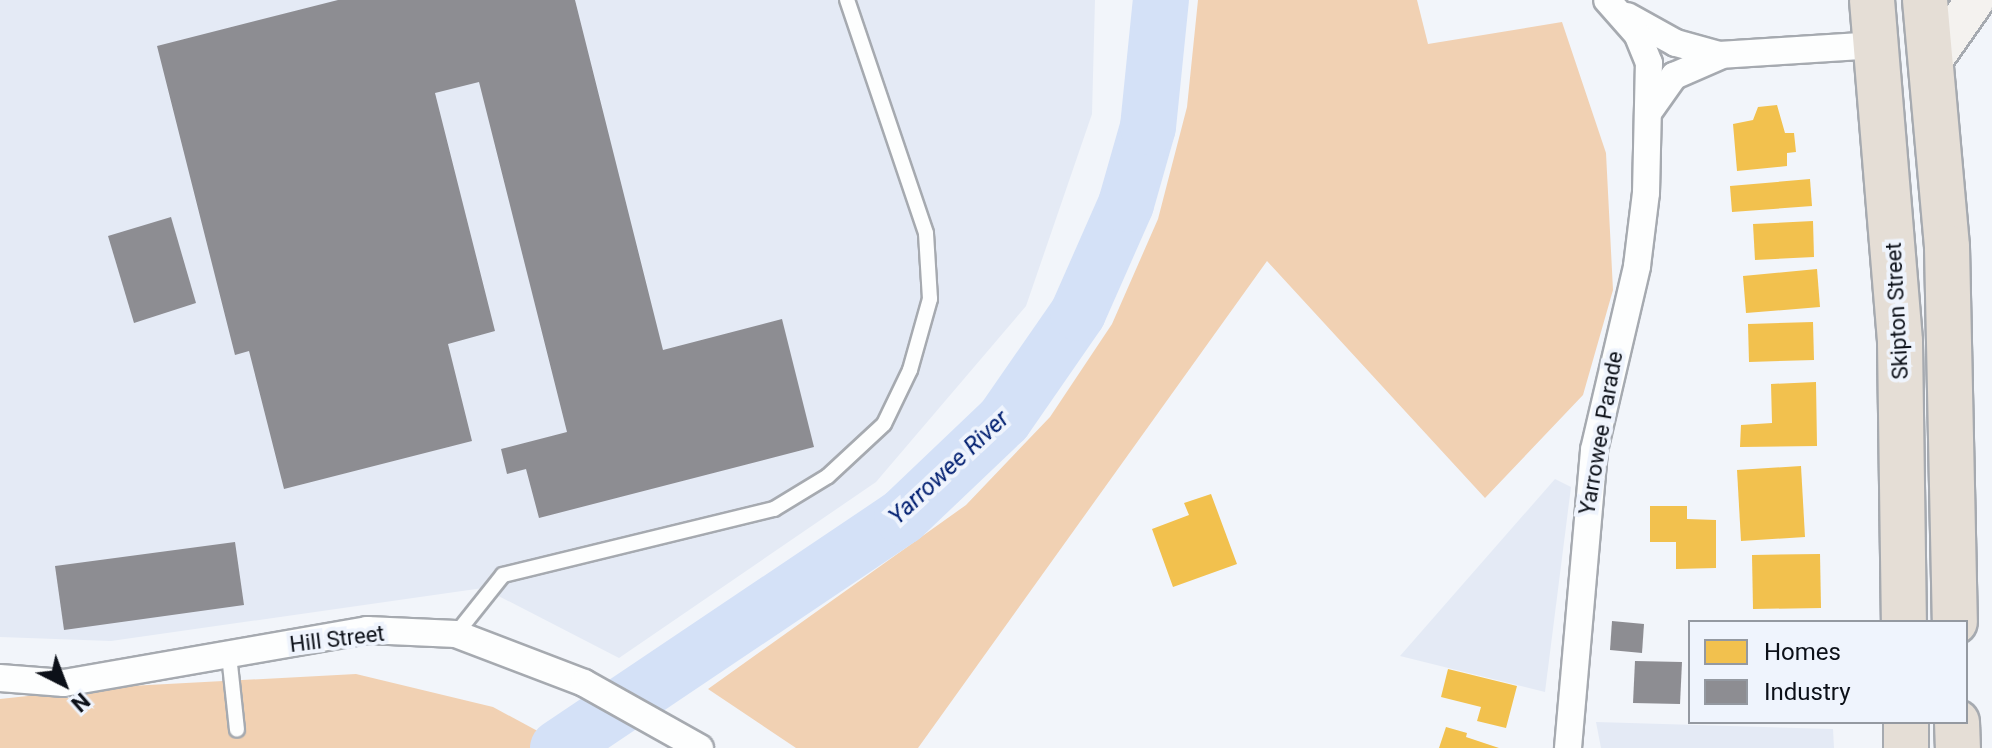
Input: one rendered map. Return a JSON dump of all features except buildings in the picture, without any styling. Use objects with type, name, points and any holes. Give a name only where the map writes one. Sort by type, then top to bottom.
[{"type":"highway","name":"Skipton Street","points":[[1872,0],[1900,342],[1904,620]]},
{"type":"highway","points":[[1925,0],[1933,60],[1947,247],[1955,620]]},
{"type":"highway","points":[[1906,724],[1906,748]]},
{"type":"highway","points":[[1957,724],[1958,748]]},
{"type":"main road","points":[[1933,60],[1948,32],[1975,0]]},
{"type":"street","name":"Yarrowee Parade","points":[[1608,1],[1665,38],[1727,55]]},
{"type":"street","name":"Yarrowee Parade","points":[[1568,748],[1588,490],[1601,408],[1642,239],[1651,82],[1646,53],[1608,1]]},
{"type":"street","name":"Yarrowee Parade","points":[[1648,121],[1653,101],[1674,76],[1727,55],[1877,45]]},
{"type":"street","name":"Hill Street","points":[[0,678],[64,683],[367,630],[456,634],[584,683],[700,748]]},
{"type":"lane","points":[[456,634],[503,575],[774,509],[828,476],[884,424],[910,370],[930,299],[926,233],[847,0]]},
{"type":"lane","points":[[229,655],[237,730]]},
{"type":"shaded area","points":[[0,0],[1095,0],[1092,114],[1026,306],[876,482],[619,658],[483,588],[111,641],[0,637]]},
{"type":"shaded area","points":[[1198,0],[1417,0],[1428,44],[1562,22],[1606,153],[1613,290],[1583,395],[1485,498],[1267,261],[918,748],[796,748],[708,689],[966,505],[1050,417],[1112,324],[1158,219],[1187,107]]},
{"type":"shaded area","points":[[1555,479],[1571,487],[1545,692],[1400,656]]},
{"type":"shaded area","points":[[356,674],[493,707],[569,748],[0,748],[0,699],[111,687]]},
{"type":"shaded area","points":[[1596,722],[1833,729],[1834,748],[1601,748]]},
{"type":"waterway","name":"Yarrowee River","points":[[558,748],[902,517],[1004,420],[1078,313],[1126,204],[1148,127],[1161,0]]}]
